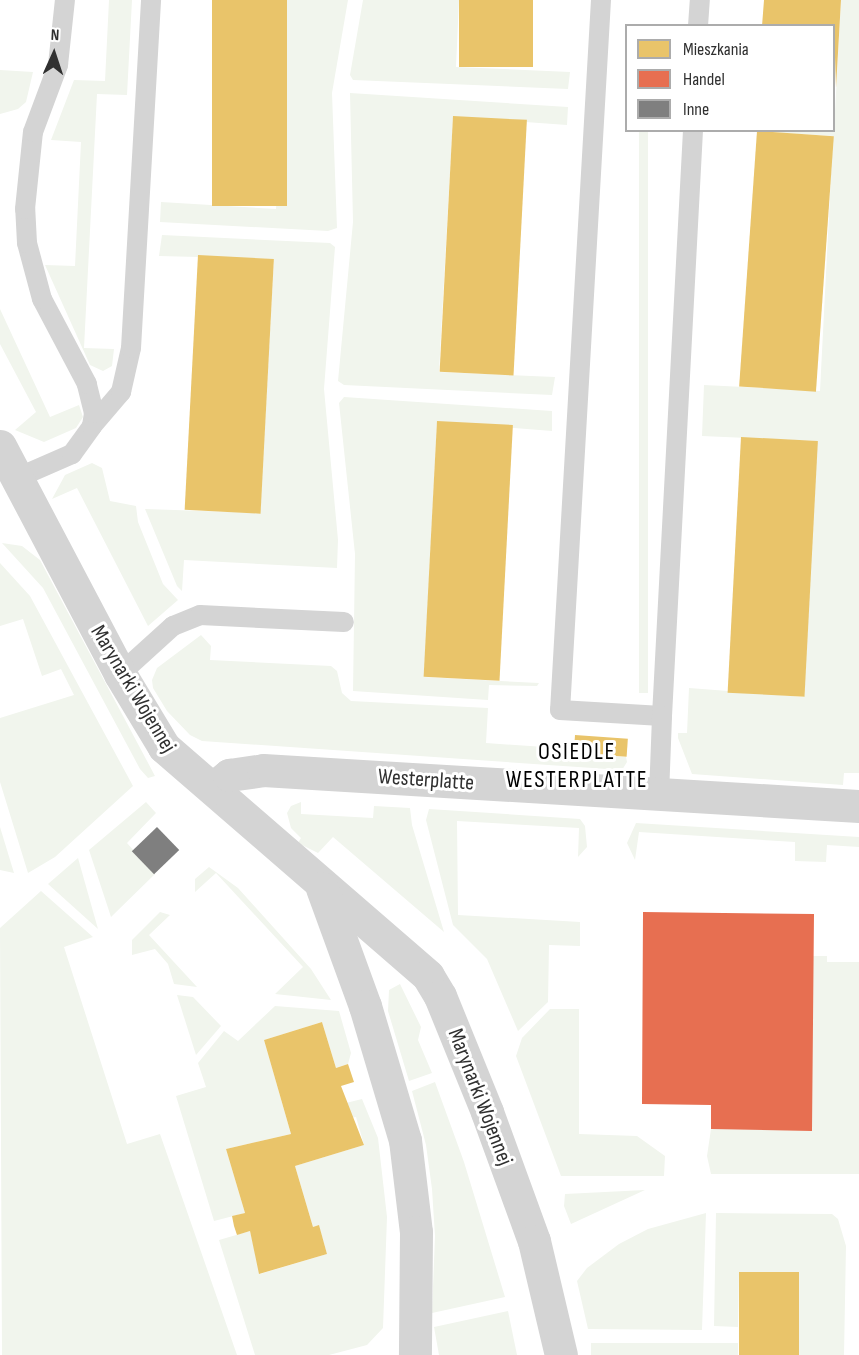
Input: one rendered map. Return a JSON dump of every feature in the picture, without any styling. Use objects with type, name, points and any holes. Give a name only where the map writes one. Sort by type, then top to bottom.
[{"type":"street","name":"Marynarki Wojennej","points":[[0,446],[120,674],[164,747],[183,767],[213,788],[321,887],[428,976],[440,996],[534,1241],[561,1355]]},
{"type":"street","name":"Westerplatte","points":[[213,788],[229,775],[263,770],[859,806]]},
{"type":"street","name":"Marynarki Wojennej","points":[[321,887],[365,1006],[405,1140],[416,1232],[415,1355]]},
{"type":"lane","points":[[65,0],[58,65],[33,132],[26,220],[31,267],[51,316],[87,384],[93,402],[92,426]]},
{"type":"lane","points":[[17,478],[72,454],[121,392],[131,348],[151,0]]},
{"type":"lane","points":[[601,0],[560,710],[662,716]]},
{"type":"lane","points":[[698,24],[700,0]]},
{"type":"lane","points":[[659,795],[693,132]]},
{"type":"lane","points":[[120,674],[173,626],[200,615],[344,622]]},
{"type":"shaded area","points":[[109,0],[132,0],[127,95],[97,94],[84,348],[114,349],[112,366],[103,371],[90,365],[45,265],[75,266],[81,142],[51,140],[74,80],[105,81]]},
{"type":"shaded area","points":[[287,0],[348,0],[332,93],[337,228],[328,231],[160,222],[161,202],[276,209]]},
{"type":"shaded area","points":[[363,0],[459,0],[456,67],[570,72],[568,89],[353,80],[350,75]]},
{"type":"shaded area","points":[[841,0],[859,0],[859,773],[844,773],[843,785],[692,774],[678,738],[678,733],[687,733],[689,688],[804,697],[817,441],[702,436],[704,385],[820,391],[833,136],[765,132],[835,132]]},
{"type":"shaded area","points":[[0,70],[33,72],[26,102],[18,109],[0,114]]},
{"type":"shaded area","points":[[350,93],[568,107],[567,125],[453,117],[439,372],[555,377],[552,395],[344,385],[338,381],[353,222]]},
{"type":"shaded area","points":[[639,132],[648,132],[648,693],[639,693]]},
{"type":"shaded area","points":[[162,235],[330,243],[335,247],[324,389],[338,540],[337,568],[184,560],[182,591],[177,586],[145,509],[260,513],[274,259],[159,256]]},
{"type":"shaded area","points":[[0,309],[50,417],[79,405],[83,417],[76,428],[44,442],[15,430],[36,412],[0,344]]},
{"type":"shaded area","points":[[344,397],[552,411],[552,431],[437,422],[424,677],[539,683],[537,686],[489,685],[488,700],[353,691],[355,554],[339,403]]},
{"type":"shaded area","points":[[92,463],[102,468],[110,501],[136,506],[138,522],[163,584],[178,600],[148,626],[77,488],[52,499],[65,475]]},
{"type":"shaded area","points":[[2,543],[22,546],[40,560],[155,776],[148,778],[140,769],[43,588]]},
{"type":"shaded area","points":[[0,563],[30,596],[133,786],[55,857],[28,873],[0,782],[0,718],[74,695],[61,669],[42,676],[23,619],[0,626]]},
{"type":"shaded area","points":[[201,635],[211,646],[210,660],[331,666],[337,671],[342,693],[351,701],[488,708],[486,743],[574,749],[574,753],[626,757],[627,762],[622,770],[202,741],[190,735],[167,711],[153,688],[152,680],[157,668]]},
{"type":"shaded area","points":[[146,802],[156,813],[127,843],[155,874],[111,917],[89,850]]},
{"type":"shaded area","points":[[301,802],[301,814],[373,818],[374,806],[410,808],[412,825],[444,932],[333,837],[318,853],[298,843],[301,838],[291,828],[287,813],[291,806]]},
{"type":"shaded area","points":[[429,809],[580,819],[585,826],[587,847],[578,857],[579,828],[457,821],[458,915],[580,922],[580,946],[549,945],[548,1002],[518,1031],[487,959],[453,925],[426,820]]},
{"type":"shaded area","points":[[636,823],[859,837],[859,847],[827,845],[826,862],[795,861],[795,842],[639,832],[635,860],[627,843]]},
{"type":"shaded area","points":[[0,827],[14,873],[0,870]]},
{"type":"shaded area","points":[[78,858],[98,929],[48,884]]},
{"type":"shaded area","points":[[209,867],[238,888],[311,969],[331,1000],[275,994],[303,967],[216,873],[195,892],[195,879]]},
{"type":"shaded area","points":[[41,891],[93,937],[64,947],[127,1144],[160,1134],[237,1355],[2,1355],[0,928]]},
{"type":"shaded area","points":[[160,912],[170,915],[149,935],[197,987],[174,984],[168,964],[155,949],[132,955],[132,940]]},
{"type":"shaded area","points":[[813,956],[827,956],[827,962],[859,962],[859,1174],[711,1174],[707,1156],[711,1129],[811,1130]]},
{"type":"shaded area","points":[[400,984],[421,1027],[418,1040],[432,1073],[409,1081],[388,1011],[389,990]]},
{"type":"shaded area","points":[[177,995],[193,997],[221,1026],[196,1055]]},
{"type":"shaded area","points":[[275,1006],[339,1011],[351,1053],[348,1064],[336,1068],[322,1022],[264,1040],[291,1134],[226,1149],[245,1213],[214,1221],[176,1096],[206,1087],[198,1063],[224,1031],[238,1041]]},
{"type":"shaded area","points":[[550,1009],[579,1009],[579,1134],[637,1136],[665,1156],[664,1176],[561,1176],[516,1056],[522,1038]]},
{"type":"shaded area","points":[[435,1082],[464,1162],[505,1297],[432,1313],[435,1236],[432,1189],[426,1145],[412,1091]]},
{"type":"shaded area","points":[[362,1099],[378,1138],[387,1217],[383,1328],[367,1345],[329,1355],[255,1355],[219,1240],[250,1231],[260,1274],[327,1254],[319,1226],[313,1227],[295,1166],[364,1145],[356,1117],[350,1118],[346,1103]]},
{"type":"shaded area","points":[[645,1190],[571,1224],[564,1206],[565,1194]]},
{"type":"shaded area","points":[[706,1213],[702,1330],[588,1329],[577,1281],[587,1268],[619,1244],[648,1229]]},
{"type":"shaded area","points":[[716,1213],[832,1214],[838,1219],[846,1246],[844,1355],[799,1355],[799,1272],[739,1272],[738,1327],[714,1326]]},
{"type":"shaded area","points":[[508,1311],[517,1355],[439,1355],[434,1327]]},
{"type":"shaded area","points":[[591,1343],[738,1343],[738,1355],[591,1355]]},
{"type":"building: Mieszkania","points":[[212,0],[287,0],[287,206],[212,206]]},
{"type":"building: Mieszkania","points":[[459,0],[533,0],[533,67],[459,67]]},
{"type":"building: Mieszkania","points":[[764,0],[841,0],[836,88],[835,24],[762,24]]},
{"type":"building: Mieszkania","points":[[453,116],[527,120],[514,376],[440,372]]},
{"type":"building: Mieszkania","points":[[757,132],[834,136],[816,392],[739,386]]},
{"type":"building: Mieszkania","points":[[198,255],[274,259],[261,514],[185,510]]},
{"type":"building: Mieszkania","points":[[437,421],[513,425],[499,681],[424,677]]},
{"type":"building: Mieszkania","points":[[741,437],[818,441],[804,697],[728,693]]},
{"type":"building: Mieszkania","points":[[575,735],[628,739],[627,757],[574,753]]},
{"type":"building: Mieszkania","points":[[322,1022],[336,1068],[348,1064],[354,1082],[341,1086],[364,1145],[295,1166],[313,1227],[319,1225],[327,1254],[259,1274],[250,1231],[237,1235],[234,1226],[232,1216],[245,1213],[226,1149],[291,1134],[264,1040]]},
{"type":"building: Mieszkania","points":[[739,1272],[799,1272],[799,1355],[739,1355]]},
{"type":"building: Handel","points":[[643,912],[814,914],[812,1131],[711,1129],[711,1105],[642,1104]]},
{"type":"building: Inne","points":[[157,827],[179,850],[154,874],[132,851]]},
{"type":"district","name":"OSIEDLE WESTERPLATTE","points":[[577,766]]}]
